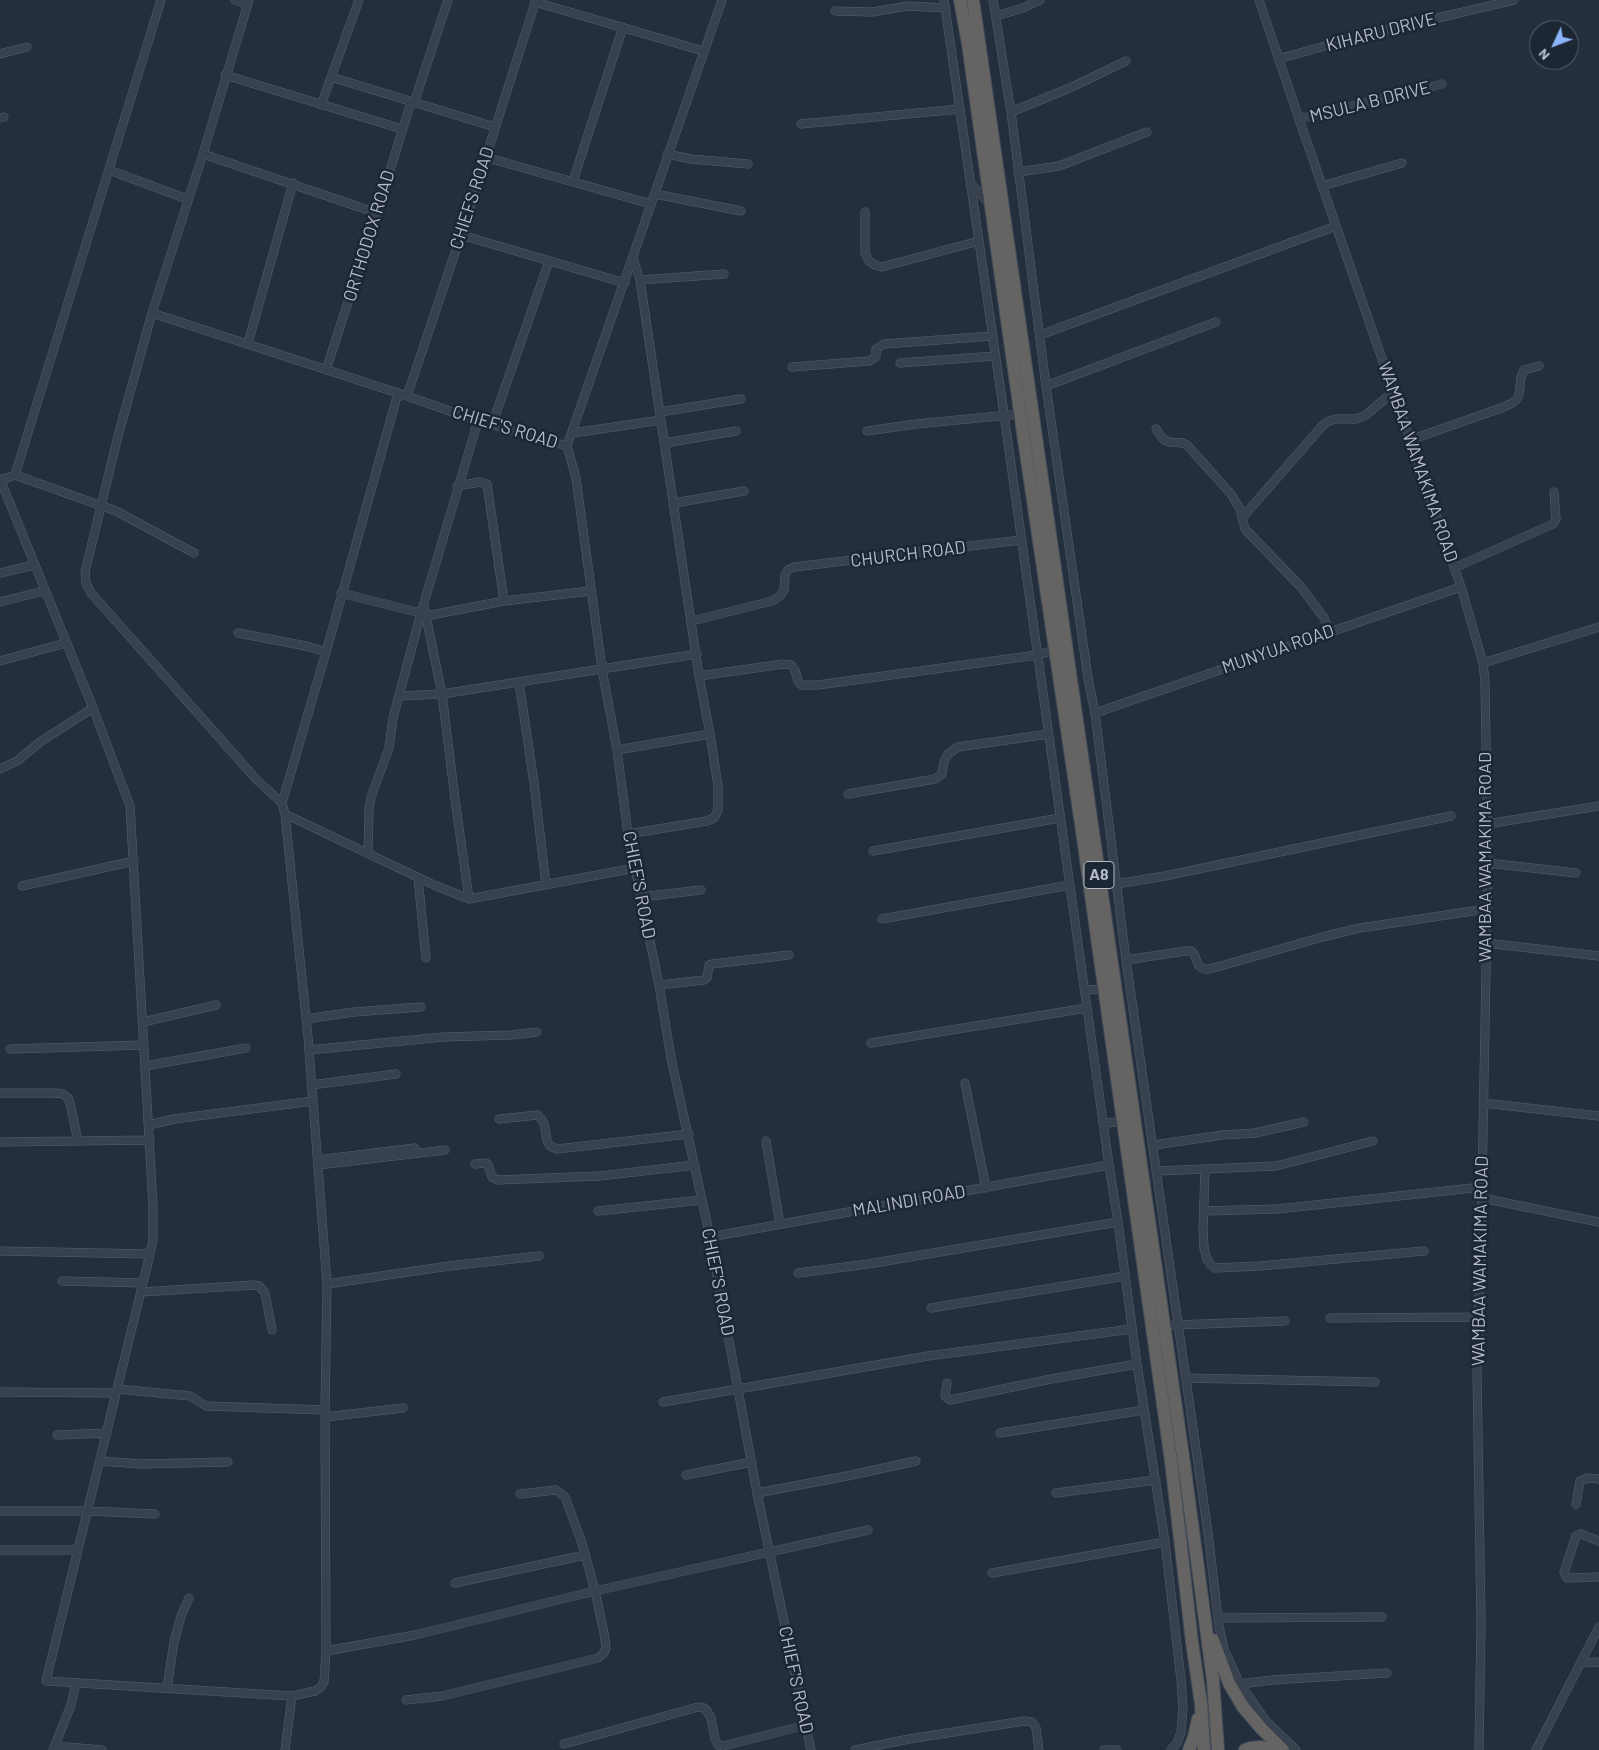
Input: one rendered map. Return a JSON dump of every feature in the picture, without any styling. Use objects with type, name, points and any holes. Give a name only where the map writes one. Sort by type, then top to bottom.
[{"type":"highway","name":"A8","points":[[960,0],[1104,989],[1164,1326],[1213,1680],[1218,1750]]},
{"type":"highway","name":"A8","points":[[973,0],[1090,814],[1201,1704],[1204,1750]]},
{"type":"highway","points":[[1197,1567],[1211,1632],[1229,1683],[1243,1707],[1283,1750]]},
{"type":"highway","points":[[1189,1750],[1194,1737],[1201,1704]]},
{"type":"highway","points":[[1244,1750],[1260,1747],[1276,1750]]},
{"type":"street","points":[[15,475],[161,0]]},
{"type":"street","points":[[235,0],[248,2],[203,154],[152,313],[118,436],[85,572],[86,582],[92,593],[256,779],[282,803]]},
{"type":"street","points":[[321,105],[359,0]]},
{"type":"street","name":"ORTHODOX ROAD","points":[[326,370],[402,129],[448,0]]},
{"type":"street","points":[[567,446],[722,0]]},
{"type":"street","points":[[993,0],[1011,112],[1046,386],[1088,678],[1095,713],[1126,960],[1158,1171],[1177,1325],[1208,1533],[1218,1618],[1224,1649],[1240,1684],[1266,1721],[1296,1750]]},
{"type":"street","points":[[996,16],[1023,8],[1040,0]]},
{"type":"street","name":"WAMBAA WAMAKIMA ROAD","points":[[1259,0],[1298,119],[1461,587],[1483,663],[1485,682],[1488,863],[1477,1373],[1480,1622],[1479,1750]]},
{"type":"street","name":"KIHARU DRIVE","points":[[1278,59],[1361,36],[1514,0]]},
{"type":"street","points":[[535,1],[703,51]]},
{"type":"street","name":"CHIEFS ROAD","points":[[407,396],[461,235],[535,1]]},
{"type":"street","points":[[835,11],[872,12],[908,6],[945,4],[1137,1364],[1165,1542],[1183,1708],[1181,1732],[1177,1743],[1171,1750]]},
{"type":"street","points":[[573,181],[623,27]]},
{"type":"street","points":[[0,54],[27,47]]},
{"type":"street","points":[[1011,112],[1072,87],[1126,61]]},
{"type":"street","points":[[225,75],[402,129]]},
{"type":"street","points":[[331,78],[495,127]]},
{"type":"street","name":"MSULA B DRIVE","points":[[1298,119],[1442,84]]},
{"type":"street","points":[[801,124],[960,109]]},
{"type":"street","points":[[1018,172],[1060,166],[1148,132]]},
{"type":"street","points":[[203,154],[377,213]]},
{"type":"street","points":[[668,154],[691,159],[748,164]]},
{"type":"street","points":[[485,157],[651,204]]},
{"type":"street","points":[[1322,186],[1402,163]]},
{"type":"street","points":[[108,170],[187,199]]},
{"type":"street","points":[[248,343],[293,184]]},
{"type":"street","points":[[971,184],[990,204]]},
{"type":"street","points":[[654,194],[740,211]]},
{"type":"street","points":[[865,212],[865,253],[869,261],[875,265],[882,266],[979,241]]},
{"type":"street","points":[[1040,335],[1336,226]]},
{"type":"street","points":[[461,235],[625,282]]},
{"type":"street","points":[[628,834],[707,822],[717,814],[718,786],[699,676],[640,280],[633,258]]},
{"type":"street","points":[[492,425],[550,261]]},
{"type":"street","points":[[640,280],[724,274]]},
{"type":"street","name":"CHIEF'S ROAD","points":[[152,313],[248,343],[478,421],[567,446],[576,478],[602,670],[617,750],[628,834],[659,985],[671,1058],[710,1236],[757,1493],[811,1750]]},
{"type":"street","points":[[1046,386],[1216,322]]},
{"type":"street","points":[[792,367],[869,361],[876,357],[876,349],[884,344],[992,336]]},
{"type":"street","points":[[900,363],[995,356]]},
{"type":"street","points":[[1410,440],[1504,408],[1516,400],[1519,395],[1521,377],[1524,370],[1539,366]]},
{"type":"street","points":[[1242,518],[1323,425],[1336,419],[1356,419],[1366,416],[1394,391]]},
{"type":"street","points":[[194,553],[116,511],[101,505],[15,475],[0,480],[2,493],[93,708],[130,806],[154,1224],[150,1254],[142,1288],[46,1681],[292,1696],[314,1691],[321,1687],[324,1682],[326,1651],[325,1413],[328,1284],[306,1018],[285,814],[282,803],[398,393]]},
{"type":"street","points":[[573,433],[741,399]]},
{"type":"street","points":[[867,432],[916,424],[1004,414],[1020,414]]},
{"type":"street","points":[[368,854],[371,797],[389,748],[393,718],[478,421]]},
{"type":"street","points":[[1156,429],[1163,439],[1169,442],[1183,442],[1194,451],[1238,503],[1244,529],[1301,587],[1317,608],[1330,631]]},
{"type":"street","points":[[665,443],[736,431]]},
{"type":"street","points":[[458,486],[480,482],[487,484],[504,601]]},
{"type":"street","points":[[674,503],[744,492]]},
{"type":"street","points":[[1454,568],[1553,524],[1556,519],[1554,492]]},
{"type":"street","name":"CHURCH ROAD","points":[[692,621],[772,601],[780,596],[784,590],[785,575],[788,570],[794,568],[1021,540]]},
{"type":"street","points":[[0,573],[34,565]]},
{"type":"street","name":"MUNYUA ROAD","points":[[1095,713],[1461,587]]},
{"type":"street","points":[[0,602],[44,591]]},
{"type":"street","points":[[341,593],[424,612],[591,591]]},
{"type":"street","points":[[424,612],[442,694],[469,899]]},
{"type":"street","points":[[1483,663],[1599,627]]},
{"type":"street","points":[[1064,632],[1081,629]]},
{"type":"street","points":[[238,633],[306,646],[326,652]]},
{"type":"street","points":[[0,661],[66,643]]},
{"type":"street","points":[[699,676],[783,664],[791,665],[802,685],[808,686],[1037,655],[1055,650]]},
{"type":"street","points":[[399,696],[442,694],[696,654]]},
{"type":"street","points":[[1071,681],[1088,678]]},
{"type":"street","points":[[518,682],[534,783],[546,885]]},
{"type":"street","points":[[0,769],[17,761],[50,735],[93,708]]},
{"type":"street","points":[[617,750],[710,734]]},
{"type":"street","points":[[848,794],[935,779],[942,774],[944,761],[948,754],[958,747],[1049,734]]},
{"type":"street","points":[[1487,824],[1599,806]]},
{"type":"street","points":[[1090,814],[1107,813]]},
{"type":"street","points":[[285,814],[418,878],[469,899],[635,868]]},
{"type":"street","points":[[1116,884],[1165,876],[1451,816]]},
{"type":"street","points":[[873,851],[1060,818]]},
{"type":"street","points":[[22,886],[134,861]]},
{"type":"street","points":[[1488,863],[1576,873]]},
{"type":"street","points":[[418,878],[426,958]]},
{"type":"street","points":[[882,919],[1070,885]]},
{"type":"street","points":[[641,897],[701,890]]},
{"type":"street","points":[[1126,960],[1186,950],[1194,954],[1199,966],[1204,969],[1360,928],[1486,909]]},
{"type":"street","points":[[1486,944],[1599,956]]},
{"type":"street","points":[[659,985],[704,980],[707,978],[709,965],[712,964],[789,955]]},
{"type":"street","points":[[1084,990],[1104,989]]},
{"type":"street","points":[[143,1022],[216,1006]]},
{"type":"street","points":[[306,1018],[421,1007]]},
{"type":"street","points":[[871,1043],[1087,1008]]},
{"type":"street","points":[[308,1050],[443,1037],[511,1035],[537,1032]]},
{"type":"street","points":[[10,1049],[144,1045]]},
{"type":"street","points":[[145,1066],[246,1048]]},
{"type":"street","points":[[312,1085],[396,1074]]},
{"type":"street","points":[[965,1082],[986,1188]]},
{"type":"street","points":[[0,1093],[55,1092],[63,1094],[70,1103],[78,1141]]},
{"type":"street","points":[[149,1125],[174,1119],[313,1101]]},
{"type":"street","points":[[1483,1103],[1599,1116]]},
{"type":"street","points":[[499,1119],[538,1115],[544,1123],[547,1142],[550,1146],[557,1149],[689,1134]]},
{"type":"street","points":[[1104,1123],[1149,1115]]},
{"type":"street","points":[[1154,1146],[1223,1135],[1255,1133],[1304,1122]]},
{"type":"street","points":[[0,1142],[150,1140]]},
{"type":"street","points":[[766,1141],[780,1224]]},
{"type":"street","points":[[1158,1171],[1276,1166],[1372,1141]]},
{"type":"street","points":[[318,1163],[415,1148]]},
{"type":"street","points":[[318,1163],[445,1150]]},
{"type":"street","points":[[475,1164],[488,1164],[492,1177],[498,1180],[600,1176],[695,1165]]},
{"type":"street","name":"MALINDI ROAD","points":[[710,1236],[1109,1165]]},
{"type":"street","points":[[1205,1170],[1204,1248],[1207,1259],[1215,1268],[1260,1266],[1424,1250]]},
{"type":"street","points":[[1204,1211],[1278,1209],[1482,1187]]},
{"type":"street","points":[[1482,1198],[1599,1222]]},
{"type":"street","points":[[598,1211],[702,1200]]},
{"type":"street","points":[[798,1273],[868,1264],[1118,1222]]},
{"type":"street","points":[[0,1251],[150,1254]]},
{"type":"street","points":[[328,1284],[449,1266],[539,1256]]},
{"type":"street","points":[[931,1308],[1125,1276]]},
{"type":"street","points":[[62,1281],[142,1288],[259,1286],[265,1293],[272,1330]]},
{"type":"street","points":[[1330,1318],[1479,1317]]},
{"type":"street","points":[[1164,1326],[1285,1321]]},
{"type":"street","points":[[664,1402],[928,1356],[1132,1329]]},
{"type":"street","points":[[947,1383],[945,1396],[950,1400],[1051,1379],[1137,1364]]},
{"type":"street","points":[[1185,1378],[1375,1382]]},
{"type":"street","points":[[0,1392],[117,1391],[190,1396],[206,1406],[325,1413],[403,1408]]},
{"type":"street","points":[[1000,1433],[1144,1410]]},
{"type":"street","points":[[57,1435],[106,1433]]},
{"type":"street","points":[[100,1461],[141,1464],[228,1462]]},
{"type":"street","points":[[757,1493],[916,1461]]},
{"type":"street","points":[[686,1475],[752,1462]]},
{"type":"street","points":[[1186,1477],[1199,1477]]},
{"type":"street","points":[[1576,1504],[1580,1481],[1588,1478],[1599,1479]]},
{"type":"street","points":[[1056,1493],[1156,1480]]},
{"type":"street","points":[[406,1700],[442,1696],[602,1656],[606,1648],[595,1591],[565,1497],[556,1490],[520,1494]]},
{"type":"street","points":[[0,1511],[87,1511],[155,1514]]},
{"type":"street","points":[[326,1651],[425,1633],[595,1591],[868,1530]]},
{"type":"street","points":[[1599,1541],[1581,1534],[1576,1536],[1564,1573],[1567,1578],[1599,1577]]},
{"type":"street","points":[[992,1573],[1165,1542]]},
{"type":"street","points":[[0,1550],[78,1550]]},
{"type":"street","points":[[456,1583],[585,1555]]},
{"type":"street","points":[[1170,1585],[1185,1584]]},
{"type":"street","points":[[167,1688],[174,1642],[181,1616],[190,1598]]},
{"type":"street","points":[[1218,1618],[1382,1617]]},
{"type":"street","points":[[1536,1750],[1599,1627]]},
{"type":"street","points":[[1176,1643],[1192,1642]]},
{"type":"street","points":[[1581,1663],[1599,1662]]},
{"type":"street","points":[[1240,1684],[1272,1680],[1387,1673]]},
{"type":"street","points":[[76,1683],[71,1705],[54,1748],[102,1750]]},
{"type":"street","points":[[285,1750],[292,1696]]},
{"type":"street","points":[[564,1744],[698,1707],[708,1711],[715,1739],[718,1745],[723,1746],[806,1725]]},
{"type":"street","points":[[855,1750],[909,1739],[1024,1721],[1032,1722],[1036,1728],[1039,1750]]},
{"type":"street","points":[[1104,1750],[1118,1750]]}]
